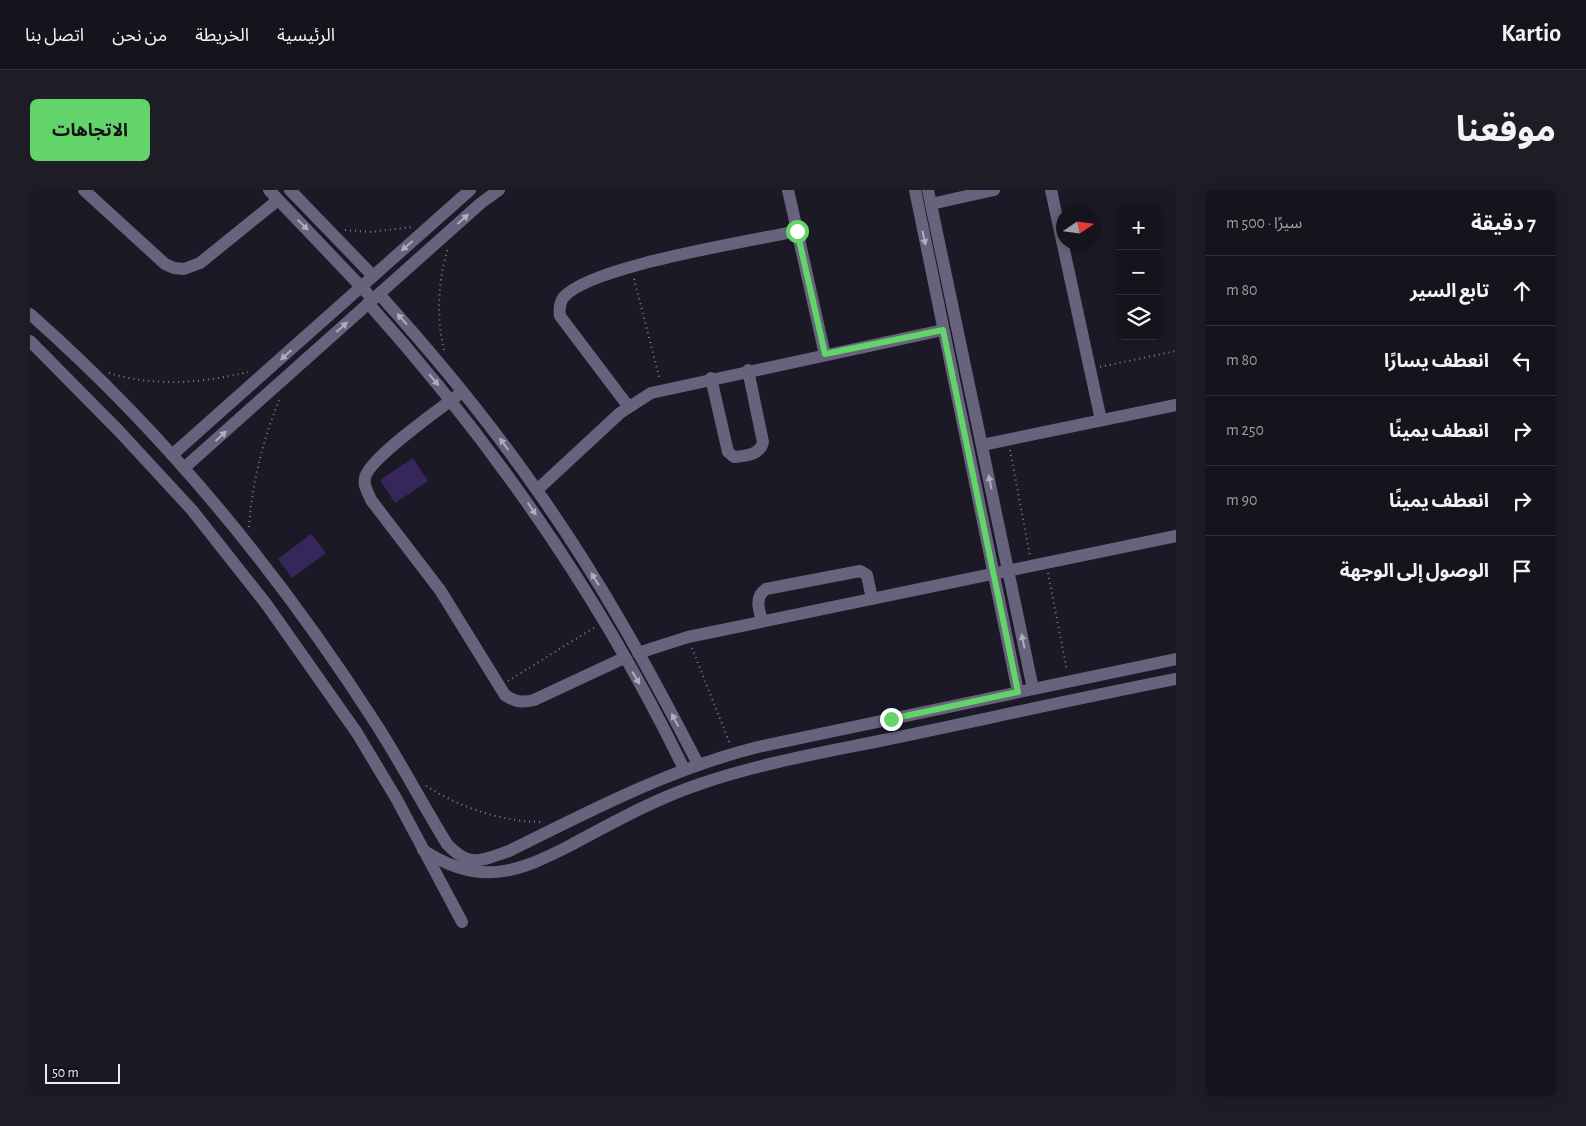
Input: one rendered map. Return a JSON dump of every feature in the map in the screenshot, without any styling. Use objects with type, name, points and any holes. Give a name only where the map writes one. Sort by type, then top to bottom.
[{"type":"street","points":[[84,190],[165,264],[184,270],[200,263],[278,200]]},
{"type":"street","points":[[269,190],[463,391],[537,490],[606,596],[698,764]]},
{"type":"street","points":[[290,190],[373,276]]},
{"type":"street","points":[[172,455],[470,190]]},
{"type":"street","points":[[184,468],[481,203],[499,190]]},
{"type":"street","points":[[788,190],[825,354]]},
{"type":"street","points":[[915,190],[1018,692]]},
{"type":"street","points":[[928,190],[1033,689]]},
{"type":"street","points":[[931,204],[994,190]]},
{"type":"street","points":[[1051,190],[1101,420]]},
{"type":"street","points":[[628,406],[564,324],[559,308],[568,293],[583,284],[614,271],[797,231]]},
{"type":"street","points":[[373,299],[525,498],[584,587],[659,717],[684,769]]},
{"type":"street","points":[[939,308],[952,305]]},
{"type":"street","points":[[30,314],[36,326],[89,368],[125,403],[184,468],[248,544],[286,593],[378,727],[447,844],[459,857],[470,861],[488,858],[509,851],[637,788],[684,769],[734,753],[1176,659]]},
{"type":"street","points":[[537,490],[628,406],[663,388],[825,354],[944,336],[960,338]]},
{"type":"street","points":[[30,341],[119,430],[192,510],[267,605],[312,666],[357,733],[396,798],[462,922]]},
{"type":"street","points":[[711,378],[728,452],[734,457],[756,454],[761,449],[763,442],[748,370]]},
{"type":"street","points":[[463,391],[374,462],[364,478],[365,487],[371,500],[440,590],[505,695],[514,701],[524,702],[636,649],[688,636],[1176,536]]},
{"type":"street","points":[[982,445],[1176,405]]},
{"type":"street","points":[[192,510],[207,495]]},
{"type":"street","points":[[762,622],[758,601],[760,594],[766,589],[860,571],[867,575],[872,599]]},
{"type":"street","points":[[423,850],[446,863],[471,871],[496,872],[521,868],[544,859],[644,806],[728,775],[1175,682]]},
{"type":"path","points":[[324,225],[347,230],[371,232],[394,231],[418,226]]},
{"type":"path","points":[[445,355],[440,315],[440,296],[448,246]]},
{"type":"path","points":[[631,267],[663,388]]},
{"type":"path","points":[[1090,369],[1176,351]]},
{"type":"path","points":[[89,368],[120,376],[169,382],[218,379],[250,371]]},
{"type":"path","points":[[248,544],[252,495],[260,456],[283,391]]},
{"type":"path","points":[[1008,440],[1032,566]]},
{"type":"path","points":[[1046,563],[1069,681]]},
{"type":"path","points":[[500,686],[604,622]]},
{"type":"path","points":[[688,636],[734,753]]},
{"type":"path","points":[[420,782],[454,801],[481,811],[509,818],[547,822]]},
{"type":"building","points":[[413,458],[428,481],[395,503],[380,480]]},
{"type":"building","points":[[311,534],[326,553],[292,578],[278,559]]},
{"type":"route","points":[[797,231],[825,354],[943,330],[1018,692],[891,719]]}]
